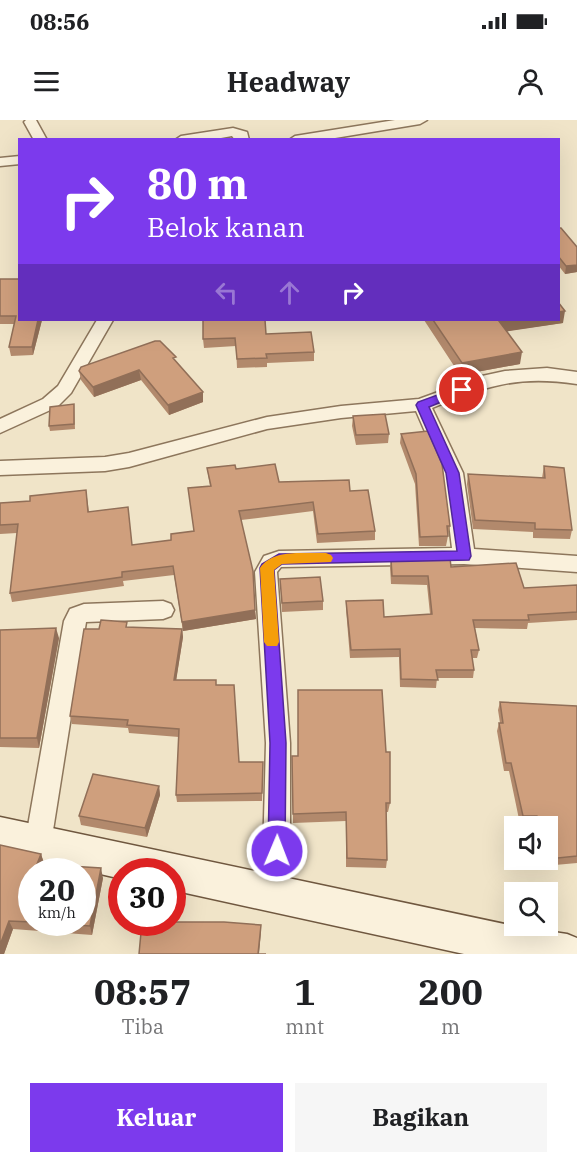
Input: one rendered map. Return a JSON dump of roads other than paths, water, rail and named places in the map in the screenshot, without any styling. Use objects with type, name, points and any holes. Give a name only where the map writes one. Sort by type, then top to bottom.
[{"type":"street","points":[[328,120],[338,132]]},
{"type":"street","points":[[306,138],[420,120]]},
{"type":"street","points":[[31,122],[40,138]]},
{"type":"street","points":[[194,138],[232,132],[242,135],[242,138]]},
{"type":"street","points":[[0,162],[18,160]]},
{"type":"street","points":[[0,427],[50,403],[66,389],[104,321]]},
{"type":"street","points":[[0,468],[105,464],[267,423],[340,412],[422,405],[482,382],[505,377],[547,374],[577,378]]},
{"type":"street","points":[[422,405],[453,473],[464,556]]},
{"type":"street","points":[[276,894],[278,743],[267,568],[279,559],[464,556],[577,564]]},
{"type":"street","points":[[38,843],[75,621],[78,615],[163,610]]},
{"type":"street","points":[[0,834],[108,858]]},
{"type":"street","points":[[186,875],[543,951],[567,954]]}]
